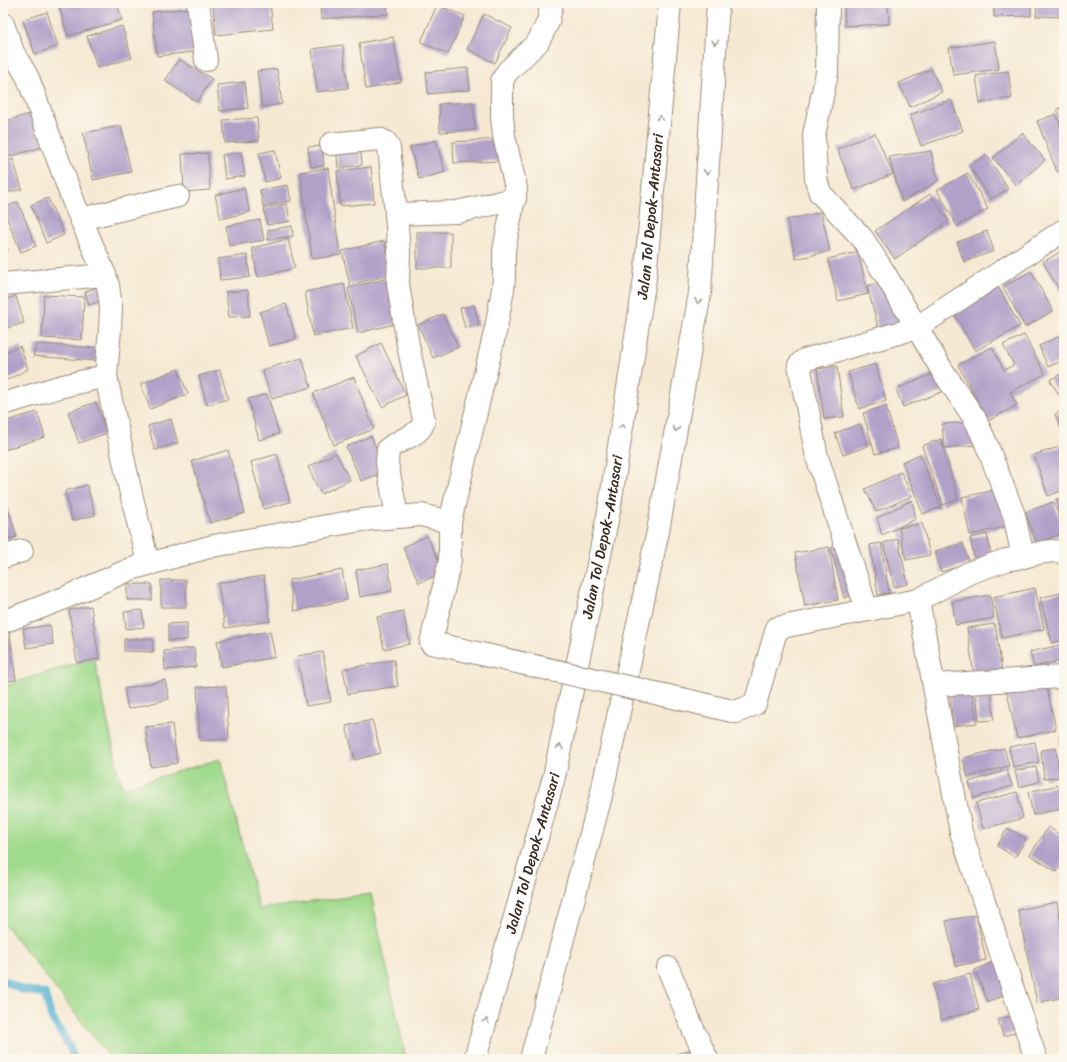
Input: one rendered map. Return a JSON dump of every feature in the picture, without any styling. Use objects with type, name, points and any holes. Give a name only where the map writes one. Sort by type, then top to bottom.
[{"type":"main road","points":[[198,3],[206,60]]},
{"type":"main road","points":[[552,3],[548,22],[538,42],[507,72],[502,81],[503,128],[516,188],[515,199],[504,250],[503,289],[496,328],[450,522],[450,560],[431,643],[736,712],[755,704],[777,628],[918,600],[971,572],[1006,560],[1049,551],[1060,551],[1064,553]]},
{"type":"main road","name":"Jalan Tol Depok–Antasari","points":[[476,1059],[554,777],[609,510],[645,278],[670,3]]},
{"type":"main road","points":[[531,1059],[602,796],[658,531],[700,293],[718,3]]},
{"type":"main road","points":[[828,3],[827,72],[814,135],[816,179],[820,193],[862,238],[942,370],[975,419],[1014,515],[1023,557]]},
{"type":"main road","points":[[3,24],[13,52],[28,78],[74,203],[108,285],[111,307],[106,376],[129,485],[148,563]]},
{"type":"main road","points":[[331,144],[379,139],[387,143],[389,148],[399,252],[398,284],[408,345],[424,420],[423,425],[417,432],[397,442],[388,449],[387,463],[397,516]]},
{"type":"main road","points":[[81,219],[178,196]]},
{"type":"main road","points":[[396,214],[457,212],[515,199]]},
{"type":"main road","points":[[867,610],[817,456],[798,365],[804,360],[916,328],[1064,230]]},
{"type":"main road","points":[[3,284],[105,275]]},
{"type":"main road","points":[[3,404],[59,387],[106,376]]},
{"type":"main road","points":[[3,622],[148,563],[229,544],[362,520],[397,516],[421,515],[450,522]]},
{"type":"main road","points":[[918,600],[962,832],[1036,1059]]},
{"type":"main road","points":[[935,685],[1061,677]]},
{"type":"main road","points":[[668,968],[692,1029],[707,1059]]},
{"type":"green space","points":[[94,658],[122,788],[220,759],[259,909],[371,894],[406,1059],[111,1059],[3,922],[3,686]]},
{"type":"building","points":[[58,3],[117,3],[122,20],[68,36]]},
{"type":"building","points":[[213,3],[270,3],[273,29],[216,35]]},
{"type":"building","points":[[320,3],[387,3],[388,14],[321,19]]},
{"type":"building","points":[[844,3],[888,3],[889,24],[845,26]]},
{"type":"building","points":[[994,3],[1031,3],[1031,16],[994,17]]},
{"type":"building","points":[[1037,3],[1064,3],[1064,17],[1036,16]]},
{"type":"building","points":[[437,5],[465,16],[448,54],[421,42]]},
{"type":"building","points":[[198,7],[203,51],[157,56],[152,12]]},
{"type":"building","points":[[47,12],[58,46],[35,54],[23,20]]},
{"type":"building","points":[[484,14],[512,28],[495,63],[467,49]]},
{"type":"building","points":[[122,26],[132,58],[97,68],[87,36]]},
{"type":"building","points":[[393,37],[401,82],[366,89],[359,43]]},
{"type":"building","points":[[995,41],[999,69],[953,75],[949,48]]},
{"type":"building","points":[[343,45],[348,88],[317,92],[312,49]]},
{"type":"building","points":[[179,59],[212,79],[197,102],[165,81]]},
{"type":"building","points":[[468,68],[470,90],[428,94],[426,72]]},
{"type":"building","points":[[277,69],[282,104],[262,107],[257,71]]},
{"type":"building","points":[[931,69],[942,92],[910,107],[899,83]]},
{"type":"building","points":[[1008,71],[1012,98],[980,103],[976,76]]},
{"type":"building","points":[[245,82],[248,108],[220,111],[217,85]]},
{"type":"building","points":[[951,100],[963,131],[921,146],[910,115]]},
{"type":"building","points":[[473,102],[475,130],[440,132],[439,104]]},
{"type":"building","points":[[1064,107],[1064,125],[1057,109]]},
{"type":"building","points":[[35,112],[46,146],[8,157],[3,139],[3,122]]},
{"type":"building","points":[[1056,114],[1064,134],[1064,169],[1057,172],[1037,121]]},
{"type":"building","points":[[257,118],[259,141],[225,143],[223,120]]},
{"type":"building","points":[[121,126],[131,172],[93,180],[83,133]]},
{"type":"building","points":[[875,133],[893,174],[854,190],[837,149]]},
{"type":"building","points":[[1022,133],[1045,160],[1016,185],[993,158]]},
{"type":"building","points":[[499,139],[500,161],[454,163],[453,142]]},
{"type":"building","points":[[436,140],[445,172],[419,179],[410,147]]},
{"type":"building","points":[[360,143],[362,165],[338,168],[336,145]]},
{"type":"building","points":[[322,146],[324,166],[311,167],[308,147]]},
{"type":"building","points":[[275,150],[281,178],[265,182],[259,153]]},
{"type":"building","points":[[931,151],[938,181],[902,202],[889,157]]},
{"type":"building","points":[[241,152],[245,176],[225,179],[222,155]]},
{"type":"building","points":[[208,153],[210,190],[184,192],[182,154]]},
{"type":"building","points":[[987,155],[1008,189],[991,199],[969,165]]},
{"type":"building","points":[[13,159],[22,189],[3,194],[3,162]]},
{"type":"building","points":[[371,167],[374,203],[340,206],[337,171]]},
{"type":"building","points":[[328,168],[340,255],[312,259],[300,172]]},
{"type":"building","points":[[968,173],[988,209],[957,226],[937,190]]},
{"type":"building","points":[[288,185],[291,201],[263,206],[260,190]]},
{"type":"building","points":[[244,188],[250,212],[221,219],[215,195]]},
{"type":"building","points":[[930,194],[949,221],[895,259],[875,231]]},
{"type":"building","points":[[48,198],[64,235],[46,243],[31,205]]},
{"type":"building","points":[[18,202],[36,246],[21,252],[3,209]]},
{"type":"building","points":[[287,204],[290,221],[267,225],[264,208]]},
{"type":"building","points":[[821,212],[830,251],[796,259],[787,220]]},
{"type":"building","points":[[260,220],[264,240],[229,246],[226,226]]},
{"type":"building","points":[[292,226],[293,236],[268,240],[268,230]]},
{"type":"building","points":[[987,231],[994,251],[964,262],[957,242]]},
{"type":"building","points":[[417,232],[451,232],[451,268],[417,268]]},
{"type":"building","points":[[3,237],[8,251],[3,253]]},
{"type":"building","points":[[288,239],[295,268],[258,277],[252,248]]},
{"type":"building","points":[[384,241],[393,274],[350,285],[342,251]]},
{"type":"building","points":[[1062,251],[1064,255],[1064,298],[1043,262]]},
{"type":"building","points":[[858,252],[868,294],[838,301],[828,259]]},
{"type":"building","points":[[247,255],[250,277],[220,280],[218,259]]},
{"type":"building","points":[[1031,271],[1053,311],[1025,327],[1003,287]]},
{"type":"building","points":[[389,278],[399,323],[358,333],[348,288]]},
{"type":"building","points":[[888,280],[900,325],[879,330],[867,286]]},
{"type":"building","points":[[344,284],[353,328],[313,336],[305,292]]},
{"type":"building","points":[[103,285],[108,298],[89,305],[85,292]]},
{"type":"building","points":[[997,285],[1020,326],[975,351],[952,310]]},
{"type":"building","points":[[248,290],[250,316],[229,317],[226,292]]},
{"type":"building","points":[[44,295],[84,297],[82,340],[42,338]]},
{"type":"building","points":[[16,296],[24,323],[3,329],[3,300]]},
{"type":"building","points":[[286,304],[296,339],[269,346],[260,312]]},
{"type":"building","points":[[474,305],[479,325],[465,328],[460,308]]},
{"type":"building","points":[[443,314],[458,347],[433,358],[418,325]]},
{"type":"building","points":[[1064,334],[1064,360],[1048,367],[1039,346]]},
{"type":"building","points":[[1024,335],[1045,374],[1010,392],[1017,405],[988,421],[958,365],[992,347],[1004,370],[1014,365],[1003,345]]},
{"type":"building","points":[[381,343],[406,395],[382,407],[356,356]]},
{"type":"building","points":[[37,344],[99,348],[97,361],[33,356]]},
{"type":"building","points":[[20,346],[28,369],[3,382],[3,353]]},
{"type":"building","points":[[302,358],[311,387],[272,399],[262,370]]},
{"type":"building","points":[[876,364],[886,401],[859,409],[848,372]]},
{"type":"building","points":[[837,366],[844,417],[824,419],[817,369]]},
{"type":"building","points":[[178,369],[188,394],[150,409],[141,384]]},
{"type":"building","points":[[220,370],[228,399],[207,405],[199,376]]},
{"type":"building","points":[[937,372],[944,391],[903,407],[896,389]]},
{"type":"building","points":[[1064,372],[1064,399],[1062,400],[1050,380]]},
{"type":"building","points":[[354,377],[374,429],[334,445],[313,393]]},
{"type":"building","points":[[267,394],[279,434],[259,440],[248,399]]},
{"type":"building","points":[[96,402],[107,433],[79,443],[68,412]]},
{"type":"building","points":[[886,406],[898,448],[875,454],[863,413]]},
{"type":"building","points":[[1064,410],[1064,436],[1055,414]]},
{"type":"building","points":[[37,412],[45,437],[3,450],[3,422]]},
{"type":"building","points":[[171,419],[178,443],[155,450],[148,426]]},
{"type":"building","points":[[974,422],[976,445],[944,448],[942,424]]},
{"type":"building","points":[[860,424],[868,446],[843,455],[835,433]]},
{"type":"building","points":[[371,436],[386,471],[361,481],[346,447]]},
{"type":"building","points":[[941,439],[958,499],[943,505],[922,446]]},
{"type":"building","points":[[1062,446],[1064,453],[1064,490],[1048,496],[1034,455]]},
{"type":"building","points":[[228,450],[245,513],[210,523],[192,461]]},
{"type":"building","points":[[336,453],[350,480],[321,494],[308,467]]},
{"type":"building","points":[[277,454],[290,502],[264,509],[251,462]]},
{"type":"building","points":[[920,454],[941,507],[923,514],[902,462]]},
{"type":"building","points":[[901,472],[912,496],[876,512],[865,489]]},
{"type":"building","points":[[87,485],[95,515],[72,521],[65,491]]},
{"type":"building","points":[[1001,489],[1009,526],[970,535],[962,497]]},
{"type":"building","points":[[1064,497],[1064,524],[1056,499]]},
{"type":"building","points":[[912,500],[916,519],[882,535],[877,518]]},
{"type":"building","points":[[1054,502],[1064,533],[1036,543],[1025,512]]},
{"type":"building","points":[[7,506],[17,537],[3,541],[3,508]]},
{"type":"building","points":[[922,523],[930,555],[906,560],[899,528]]},
{"type":"building","points":[[987,534],[992,561],[976,566],[970,538]]},
{"type":"building","points":[[427,536],[444,572],[419,583],[403,547]]},
{"type":"building","points":[[898,539],[908,584],[894,587],[883,543]]},
{"type":"building","points":[[881,543],[889,593],[878,595],[870,545]]},
{"type":"building","points":[[963,543],[969,563],[941,572],[935,551]]},
{"type":"building","points":[[843,544],[859,593],[844,598],[831,548]]},
{"type":"building","points":[[829,547],[838,600],[805,606],[795,553]]},
{"type":"building","points":[[388,564],[392,591],[360,597],[356,570]]},
{"type":"building","points":[[342,570],[347,600],[294,611],[289,580]]},
{"type":"building","points":[[264,576],[270,621],[225,628],[218,583]]},
{"type":"building","points":[[161,580],[186,580],[186,607],[161,607]]},
{"type":"building","points":[[127,584],[152,584],[152,600],[127,600]]},
{"type":"building","points":[[1035,588],[1044,629],[1002,638],[993,597]]},
{"type":"building","points":[[1064,592],[1064,640],[1052,643],[1040,598]]},
{"type":"building","points":[[990,595],[994,618],[956,625],[952,602]]},
{"type":"building","points":[[91,606],[99,659],[77,663],[69,610]]},
{"type":"building","points":[[142,610],[144,627],[126,629],[124,612]]},
{"type":"building","points":[[403,611],[410,644],[384,649],[377,617]]},
{"type":"building","points":[[187,623],[187,640],[168,641],[168,624]]},
{"type":"building","points":[[995,624],[1002,671],[974,675],[967,628]]},
{"type":"building","points":[[50,625],[53,644],[26,648],[23,629]]},
{"type":"building","points":[[9,630],[16,680],[3,681],[3,631]]},
{"type":"building","points":[[270,631],[275,657],[222,667],[217,641]]},
{"type":"building","points":[[124,639],[153,639],[153,652],[124,651]]},
{"type":"building","points":[[1064,644],[1064,660],[1034,667],[1030,652]]},
{"type":"building","points":[[194,648],[196,667],[165,670],[164,651]]},
{"type":"building","points":[[323,652],[331,702],[306,706],[297,656]]},
{"type":"building","points":[[394,660],[398,686],[348,694],[343,669]]},
{"type":"building","points":[[165,680],[169,699],[128,709],[124,689]]},
{"type":"building","points":[[971,684],[977,723],[953,726],[949,687]]},
{"type":"building","points":[[1046,684],[1056,730],[1017,738],[1007,692]]},
{"type":"building","points":[[226,686],[229,739],[200,741],[197,687]]},
{"type":"building","points":[[991,688],[994,720],[979,721],[976,690]]},
{"type":"building","points":[[372,720],[381,753],[355,760],[346,726]]},
{"type":"building","points":[[172,724],[177,763],[151,767],[145,727]]},
{"type":"building","points":[[1064,736],[1064,760],[1063,760],[1060,737]]},
{"type":"building","points":[[1035,742],[1039,762],[1013,767],[1009,747]]},
{"type":"building","points":[[1004,748],[1009,766],[968,777],[963,758]]},
{"type":"building","points":[[1056,748],[1059,777],[1044,779],[1041,750]]},
{"type":"building","points":[[1036,767],[1039,782],[1019,787],[1015,771]]},
{"type":"building","points":[[1007,770],[1012,786],[974,798],[969,782]]},
{"type":"building","points":[[1059,785],[1064,808],[1033,815],[1028,792]]},
{"type":"building","points":[[1017,792],[1023,818],[983,829],[976,803]]},
{"type":"building","points":[[1048,827],[1064,837],[1064,859],[1057,872],[1030,855]]},
{"type":"building","points":[[1008,828],[1026,839],[1015,857],[997,846]]},
{"type":"building","points":[[1057,902],[1064,939],[1064,997],[1037,1003],[1018,910]]},
{"type":"building","points":[[976,915],[986,960],[956,966],[946,921]]},
{"type":"building","points":[[998,960],[1011,993],[988,1002],[975,970]]},
{"type":"building","points":[[970,974],[979,1010],[941,1020],[932,984]]},
{"type":"building","points":[[1018,1014],[1023,1030],[1003,1036],[998,1019]]},
{"type":"building","points":[[692,1049],[696,1059],[660,1059]]},
{"type":"waterway","points":[[3,980],[20,989],[45,994],[51,1017],[69,1045],[75,1059]]}]
